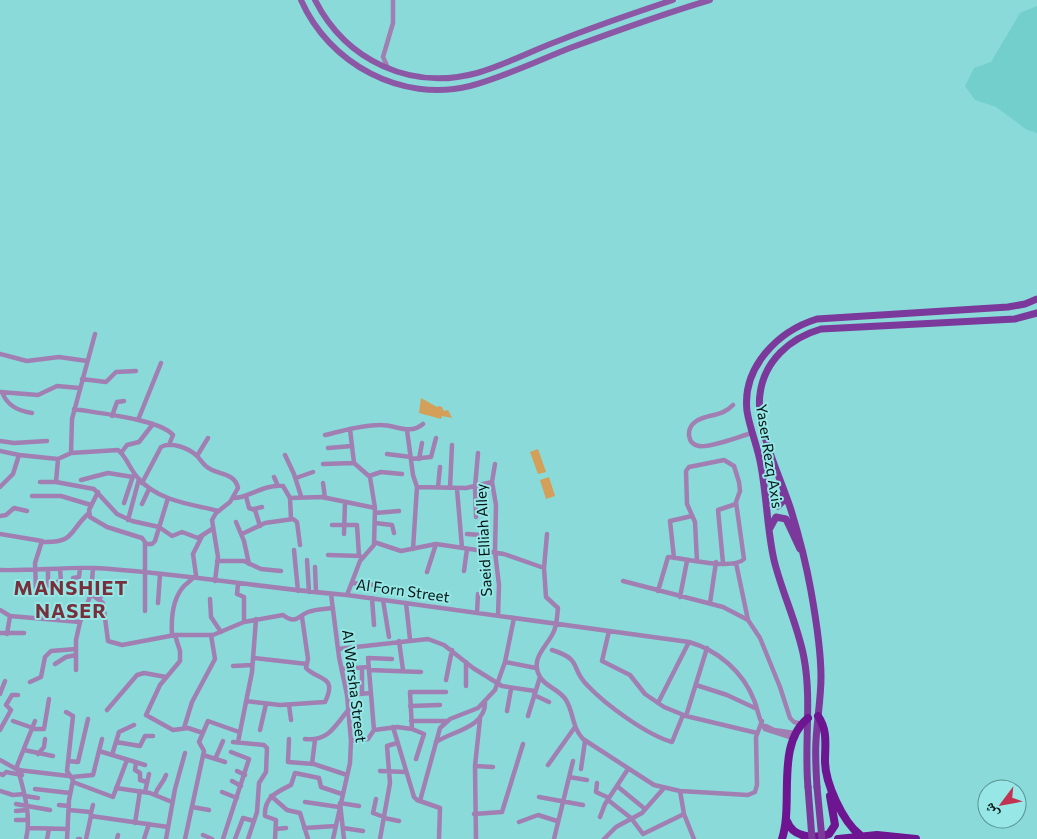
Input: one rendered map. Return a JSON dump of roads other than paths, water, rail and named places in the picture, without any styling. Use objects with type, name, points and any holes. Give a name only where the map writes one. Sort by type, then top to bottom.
[{"type":"highway","points":[[786,819],[791,829],[801,835],[830,834],[835,825],[830,785],[825,768],[825,731],[818,716]]},
{"type":"highway","points":[[782,839],[786,819],[788,770],[794,736],[805,721]]},
{"type":"highway","points":[[830,785],[850,825],[860,835]]},
{"type":"highway","points":[[838,839],[860,835],[891,835],[916,839]]},
{"type":"main road","name":"Yaser Rezq Axis","points":[[812,839],[806,760],[804,660],[777,572],[769,534],[761,464],[752,433],[747,401],[755,370],[770,347],[802,325],[834,316],[1017,306],[1037,299]]},
{"type":"main road","name":"Yaser Rezq Axis","points":[[822,839],[816,750],[821,671],[811,592],[804,556],[761,419],[759,398],[762,385],[770,366],[778,354],[794,341],[813,331],[828,328],[1015,319],[1037,313]]},
{"type":"main road","points":[[765,489],[770,504],[776,506],[781,504],[784,498],[780,478]]},
{"type":"main road","points":[[769,534],[774,519],[781,517],[786,519],[804,556]]},
{"type":"street","points":[[301,0],[312,20],[329,42],[349,61],[366,72],[393,84],[409,87],[453,89],[490,80],[678,9],[710,0]]},
{"type":"street","points":[[315,0],[338,35],[352,48],[372,62],[388,69],[421,77],[453,77],[486,70],[531,51],[674,0],[678,9]]},
{"type":"street","points":[[388,69],[383,56],[394,23],[393,0]]},
{"type":"street","points":[[531,51],[529,58],[534,62]]},
{"type":"street","points":[[372,62],[383,56]]},
{"type":"street","points":[[453,77],[453,89]]},
{"type":"street","points":[[71,454],[71,425],[74,409],[95,334]]},
{"type":"street","points":[[0,354],[27,361],[58,357],[87,361]]},
{"type":"street","points":[[138,420],[161,363]]},
{"type":"street","points":[[82,379],[106,382],[116,372],[136,371]]},
{"type":"street","points":[[1,392],[38,395],[57,386],[79,388]]},
{"type":"street","points":[[1,392],[12,406],[32,412]]},
{"type":"street","points":[[112,416],[118,401],[124,401]]},
{"type":"street","points":[[733,405],[724,413],[700,419],[693,424],[689,433],[692,442],[704,446],[752,433]]},
{"type":"street","points":[[74,409],[153,424],[173,434],[169,445]]},
{"type":"street","points":[[121,453],[127,445],[139,442],[153,424]]},
{"type":"street","points":[[325,435],[378,425],[407,430],[416,429],[423,424]]},
{"type":"street","points":[[350,429],[354,464]]},
{"type":"street","points":[[407,430],[413,475],[417,488],[413,549]]},
{"type":"street","points":[[197,456],[208,438]]},
{"type":"street","points":[[387,454],[400,458],[431,458],[436,438]]},
{"type":"street","points":[[0,440],[14,443],[47,441]]},
{"type":"street","points":[[419,459],[422,443]]},
{"type":"street","points":[[128,520],[140,481],[161,447],[169,445],[187,449],[197,456],[207,468],[226,475],[235,481],[238,488],[233,498],[212,520],[218,561],[215,581]]},
{"type":"street","points":[[450,488],[452,445]]},
{"type":"street","points":[[328,448],[352,446]]},
{"type":"street","points":[[0,450],[19,455],[58,459],[71,454],[113,449],[121,453],[133,476],[149,489],[168,498],[219,511]]},
{"type":"street","points":[[476,517],[475,487],[478,453]]},
{"type":"street","points":[[0,487],[13,474],[19,455]]},
{"type":"street","points":[[285,455],[296,478],[301,496]]},
{"type":"street","points":[[56,482],[58,459]]},
{"type":"street","points":[[658,591],[667,558],[674,558],[687,560],[697,561],[716,562],[723,563],[742,561],[744,556],[736,504],[740,491],[739,482],[735,469],[729,462],[724,460],[689,468],[686,473],[687,504],[696,525],[697,561]]},
{"type":"street","points":[[323,464],[354,464],[369,476],[375,510],[374,542],[372,548],[361,556],[328,555]]},
{"type":"street","name":"Saeid Elliah Alley","points":[[495,464],[492,482],[496,505],[495,552],[499,585],[498,616]]},
{"type":"street","points":[[438,487],[440,467]]},
{"type":"street","points":[[296,478],[313,472]]},
{"type":"street","points":[[369,476],[381,472],[402,474]]},
{"type":"street","points":[[81,480],[108,473],[133,476]]},
{"type":"street","points":[[124,503],[133,476]]},
{"type":"street","points":[[274,477],[278,486]]},
{"type":"street","points":[[40,482],[56,482],[90,488],[98,492],[112,511],[128,520],[158,527],[172,536],[182,532],[193,537],[202,536]]},
{"type":"street","points":[[417,488],[438,487],[457,489],[475,487],[492,482]]},
{"type":"street","points":[[323,483],[325,498]]},
{"type":"street","points":[[233,498],[246,496],[257,489],[283,486],[290,498],[291,519]]},
{"type":"street","points":[[142,504],[149,489]]},
{"type":"street","points":[[457,489],[464,549],[464,571]]},
{"type":"street","points":[[0,534],[43,542],[55,542],[70,537],[88,514],[98,492]]},
{"type":"street","points":[[32,496],[61,496],[91,505]]},
{"type":"street","points":[[246,496],[249,508],[254,510],[260,526]]},
{"type":"street","points":[[290,498],[301,496],[325,498],[375,510],[399,511]]},
{"type":"street","points":[[146,544],[154,543],[168,498]]},
{"type":"street","points":[[344,534],[345,502]]},
{"type":"street","points":[[723,563],[718,510],[736,504]]},
{"type":"street","points":[[254,510],[262,507]]},
{"type":"street","points":[[0,516],[6,515],[14,508],[27,511]]},
{"type":"street","points":[[88,514],[93,520],[107,527],[142,538],[146,544],[145,611]]},
{"type":"street","points":[[674,558],[670,521],[692,516]]},
{"type":"street","points":[[242,534],[260,526],[291,519],[296,522],[300,544]]},
{"type":"street","points":[[236,522],[242,534],[249,564]]},
{"type":"street","points":[[375,523],[392,525],[394,533]]},
{"type":"street","points":[[332,525],[356,525],[359,527],[361,556],[348,595]]},
{"type":"street","points":[[203,733],[188,728],[173,730],[146,715],[155,693],[175,668],[181,656],[174,635],[172,616],[176,599],[183,587],[194,578],[197,572],[193,551],[202,536],[212,529]]},
{"type":"street","points":[[467,534],[481,535],[484,551]]},
{"type":"street","points":[[547,534],[544,568],[547,598],[558,607],[557,625],[539,654],[536,668],[540,677],[563,696],[570,708],[574,727],[585,741],[645,780],[664,788],[680,791],[752,794],[757,785],[757,733],[762,721],[774,730],[794,736]]},
{"type":"street","points":[[36,588],[34,571],[36,557],[43,542]]},
{"type":"street","points":[[374,542],[401,551],[436,544],[495,552],[544,568]]},
{"type":"street","points":[[426,572],[436,544]]},
{"type":"street","points":[[294,550],[298,591]]},
{"type":"street","points":[[307,560],[309,592]]},
{"type":"street","points":[[680,597],[687,560]]},
{"type":"street","points":[[218,561],[244,561],[261,569],[281,571]]},
{"type":"street","points":[[710,603],[716,562]]},
{"type":"street","points":[[736,563],[748,620],[760,638],[780,687],[790,718],[794,722],[805,721]]},
{"type":"street","points":[[315,567],[316,592]]},
{"type":"street","points":[[73,578],[79,577],[80,568]]},
{"type":"street","points":[[76,670],[76,649],[80,622],[91,594],[93,568]]},
{"type":"street","name":"Al Forn Street","points":[[0,570],[34,571],[93,568],[160,574],[372,598],[690,642],[707,648],[720,657],[740,676],[750,691],[762,721]]},
{"type":"street","points":[[57,582],[61,581],[60,569]]},
{"type":"street","points":[[48,570],[48,586]]},
{"type":"street","points":[[158,603],[160,574]]},
{"type":"street","points":[[623,581],[680,597],[710,603],[732,610],[748,620]]},
{"type":"street","points":[[238,584],[238,594],[244,597],[244,622]]},
{"type":"street","points":[[352,584],[375,585]]},
{"type":"street","points":[[100,598],[106,589]]},
{"type":"street","points":[[91,594],[100,598],[103,603],[109,643],[128,645],[174,635],[211,635],[244,622],[275,615],[297,620],[308,612],[333,608]]},
{"type":"street","name":"Al Warsha Street","points":[[331,594],[338,649],[347,695],[351,741],[347,774],[333,839]]},
{"type":"street","points":[[477,613],[478,594]]},
{"type":"street","points":[[372,598],[374,625]]},
{"type":"street","points":[[210,599],[211,617],[221,632]]},
{"type":"street","points":[[383,600],[389,637]]},
{"type":"street","points":[[406,603],[410,639]]},
{"type":"street","points":[[0,610],[10,616],[80,622]]},
{"type":"street","points":[[8,634],[10,616]]},
{"type":"street","points":[[246,701],[289,705],[324,703],[326,701],[329,692],[328,684],[324,678],[307,670],[302,617]]},
{"type":"street","points":[[411,721],[447,721],[473,711],[485,702],[498,684],[505,662],[514,618]]},
{"type":"street","points":[[248,839],[258,807],[259,783],[266,772],[267,748],[264,745],[235,742],[246,701],[253,658],[256,619]]},
{"type":"street","points":[[609,631],[602,661],[630,675],[646,694],[658,703],[684,716],[757,733]]},
{"type":"street","points":[[0,633],[24,633]]},
{"type":"street","points":[[184,728],[192,702],[215,659],[211,635]]},
{"type":"street","points":[[338,649],[410,639],[428,639],[452,650],[498,684],[534,693],[549,702]]},
{"type":"street","points":[[399,641],[404,670]]},
{"type":"street","points":[[658,703],[690,642]]},
{"type":"street","points":[[552,650],[564,654],[574,661],[584,682],[599,696],[660,738],[672,741],[696,685],[707,648]]},
{"type":"street","points":[[30,682],[41,677],[45,657],[51,651],[76,649]]},
{"type":"street","points":[[446,680],[452,650]]},
{"type":"street","points":[[55,664],[66,657],[76,655]]},
{"type":"street","points":[[253,658],[307,664]]},
{"type":"street","points":[[351,741],[368,739],[374,730],[368,658],[392,659]]},
{"type":"street","points":[[466,662],[466,686]]},
{"type":"street","points":[[505,662],[536,668]]},
{"type":"street","points":[[233,666],[252,665]]},
{"type":"street","points":[[342,669],[362,668],[421,672]]},
{"type":"street","points":[[362,668],[362,694]]},
{"type":"street","points":[[107,710],[137,675],[144,673],[166,677]]},
{"type":"street","points":[[528,716],[540,677]]},
{"type":"street","points":[[6,681],[0,694],[10,697],[18,695]]},
{"type":"street","points":[[696,685],[727,695],[757,709]]},
{"type":"street","points":[[507,711],[512,689]]},
{"type":"street","points":[[412,728],[410,691],[446,692]]},
{"type":"street","points":[[347,695],[371,693]]},
{"type":"street","points":[[0,730],[10,710],[6,706],[10,697]]},
{"type":"street","points":[[13,721],[44,730],[49,699]]},
{"type":"street","points":[[436,742],[480,719],[485,712],[485,702]]},
{"type":"street","points":[[260,730],[266,704]]},
{"type":"street","points":[[289,705],[291,720]]},
{"type":"street","points":[[410,706],[440,705]]},
{"type":"street","points":[[305,739],[315,740],[328,735],[348,710]]},
{"type":"street","points":[[66,712],[73,716],[68,761],[71,778],[67,839]]},
{"type":"street","points":[[68,761],[78,762],[88,719]]},
{"type":"street","points":[[476,839],[474,814],[475,766],[480,719]]},
{"type":"street","points":[[191,839],[185,838],[203,755],[204,749],[199,743],[203,733],[211,720],[220,726],[239,732]]},
{"type":"street","points":[[26,839],[28,828],[26,804],[22,775],[17,766],[35,721]]},
{"type":"street","points":[[420,801],[440,728],[447,721]]},
{"type":"street","points":[[112,755],[121,730],[134,725]]},
{"type":"street","points":[[374,730],[392,727],[412,728],[424,734],[416,759]]},
{"type":"street","points":[[392,727],[414,797],[440,808],[439,839]]},
{"type":"street","points":[[548,765],[574,727]]},
{"type":"street","points":[[116,742],[140,746],[145,736],[152,736]]},
{"type":"street","points":[[71,778],[93,775],[102,739]]},
{"type":"street","points":[[290,739],[287,760],[289,762],[313,764],[347,774]]},
{"type":"street","points":[[38,754],[44,747],[45,740]]},
{"type":"street","points":[[310,776],[315,740]]},
{"type":"street","points":[[216,758],[223,741]]},
{"type":"street","points":[[581,769],[585,741]]},
{"type":"street","points":[[380,839],[390,773],[387,746],[397,743]]},
{"type":"street","points":[[474,814],[502,812],[523,744]]},
{"type":"street","points":[[24,750],[53,756]]},
{"type":"street","points":[[100,751],[145,765]]},
{"type":"street","points":[[223,839],[238,798],[249,758],[231,752]]},
{"type":"street","points":[[166,839],[172,802],[185,753]]},
{"type":"street","points":[[203,755],[226,762]]},
{"type":"street","points":[[0,760],[18,770],[71,778],[112,797],[127,760]]},
{"type":"street","points":[[554,839],[557,821],[574,761]]},
{"type":"street","points":[[136,763],[135,770],[140,772],[140,780],[148,782]]},
{"type":"street","points":[[475,766],[493,767]]},
{"type":"street","points":[[600,817],[608,799],[628,769]]},
{"type":"street","points":[[237,771],[245,775]]},
{"type":"street","points":[[380,771],[390,773],[406,772]]},
{"type":"street","points":[[0,774],[3,775],[6,772],[22,775]]},
{"type":"street","points":[[275,839],[276,820],[265,815],[266,806],[271,796],[291,785],[295,773],[320,778],[321,787],[342,794]]},
{"type":"street","points":[[135,823],[149,774]]},
{"type":"street","points":[[155,796],[159,784],[164,781],[166,775]]},
{"type":"street","points":[[569,777],[587,780]]},
{"type":"street","points":[[232,781],[241,786]]},
{"type":"street","points":[[597,783],[596,792],[608,799],[631,818],[643,834],[684,814]]},
{"type":"street","points":[[617,786],[646,810]]},
{"type":"street","points":[[116,788],[143,792],[172,802]]},
{"type":"street","points":[[607,838],[616,826],[646,810],[664,788]]},
{"type":"street","points":[[35,789],[53,794],[70,793]]},
{"type":"street","points":[[0,791],[13,795],[38,798]]},
{"type":"street","points":[[680,791],[684,814],[694,839]]},
{"type":"street","points":[[222,792],[238,798]]},
{"type":"street","points":[[271,796],[287,810],[300,813],[308,839]]},
{"type":"street","points":[[539,797],[562,803],[583,805]]},
{"type":"street","points":[[376,799],[373,813],[399,822]]},
{"type":"street","points":[[305,802],[359,806]]},
{"type":"street","points":[[16,804],[26,804],[50,810]]},
{"type":"street","points":[[59,805],[135,823],[168,827]]},
{"type":"street","points":[[86,839],[92,805]]},
{"type":"street","points":[[339,805],[344,839]]},
{"type":"street","points":[[192,807],[208,810]]},
{"type":"street","points":[[16,811],[26,810]]},
{"type":"street","points":[[519,822],[538,816],[557,821]]},
{"type":"street","points":[[235,839],[243,818],[254,821]]},
{"type":"street","points":[[16,820],[27,820]]},
{"type":"street","points":[[144,839],[149,824]]},
{"type":"street","points":[[304,828],[336,826]]},
{"type":"street","points":[[28,828],[68,830]]},
{"type":"street","points":[[276,829],[286,828]]},
{"type":"street","points":[[343,828],[363,831]]},
{"type":"street","points":[[47,839],[49,829]]},
{"type":"street","points":[[203,835],[212,839]]},
{"type":"district","name":"MANSHIET NASER","points":[[71,598]]}]
